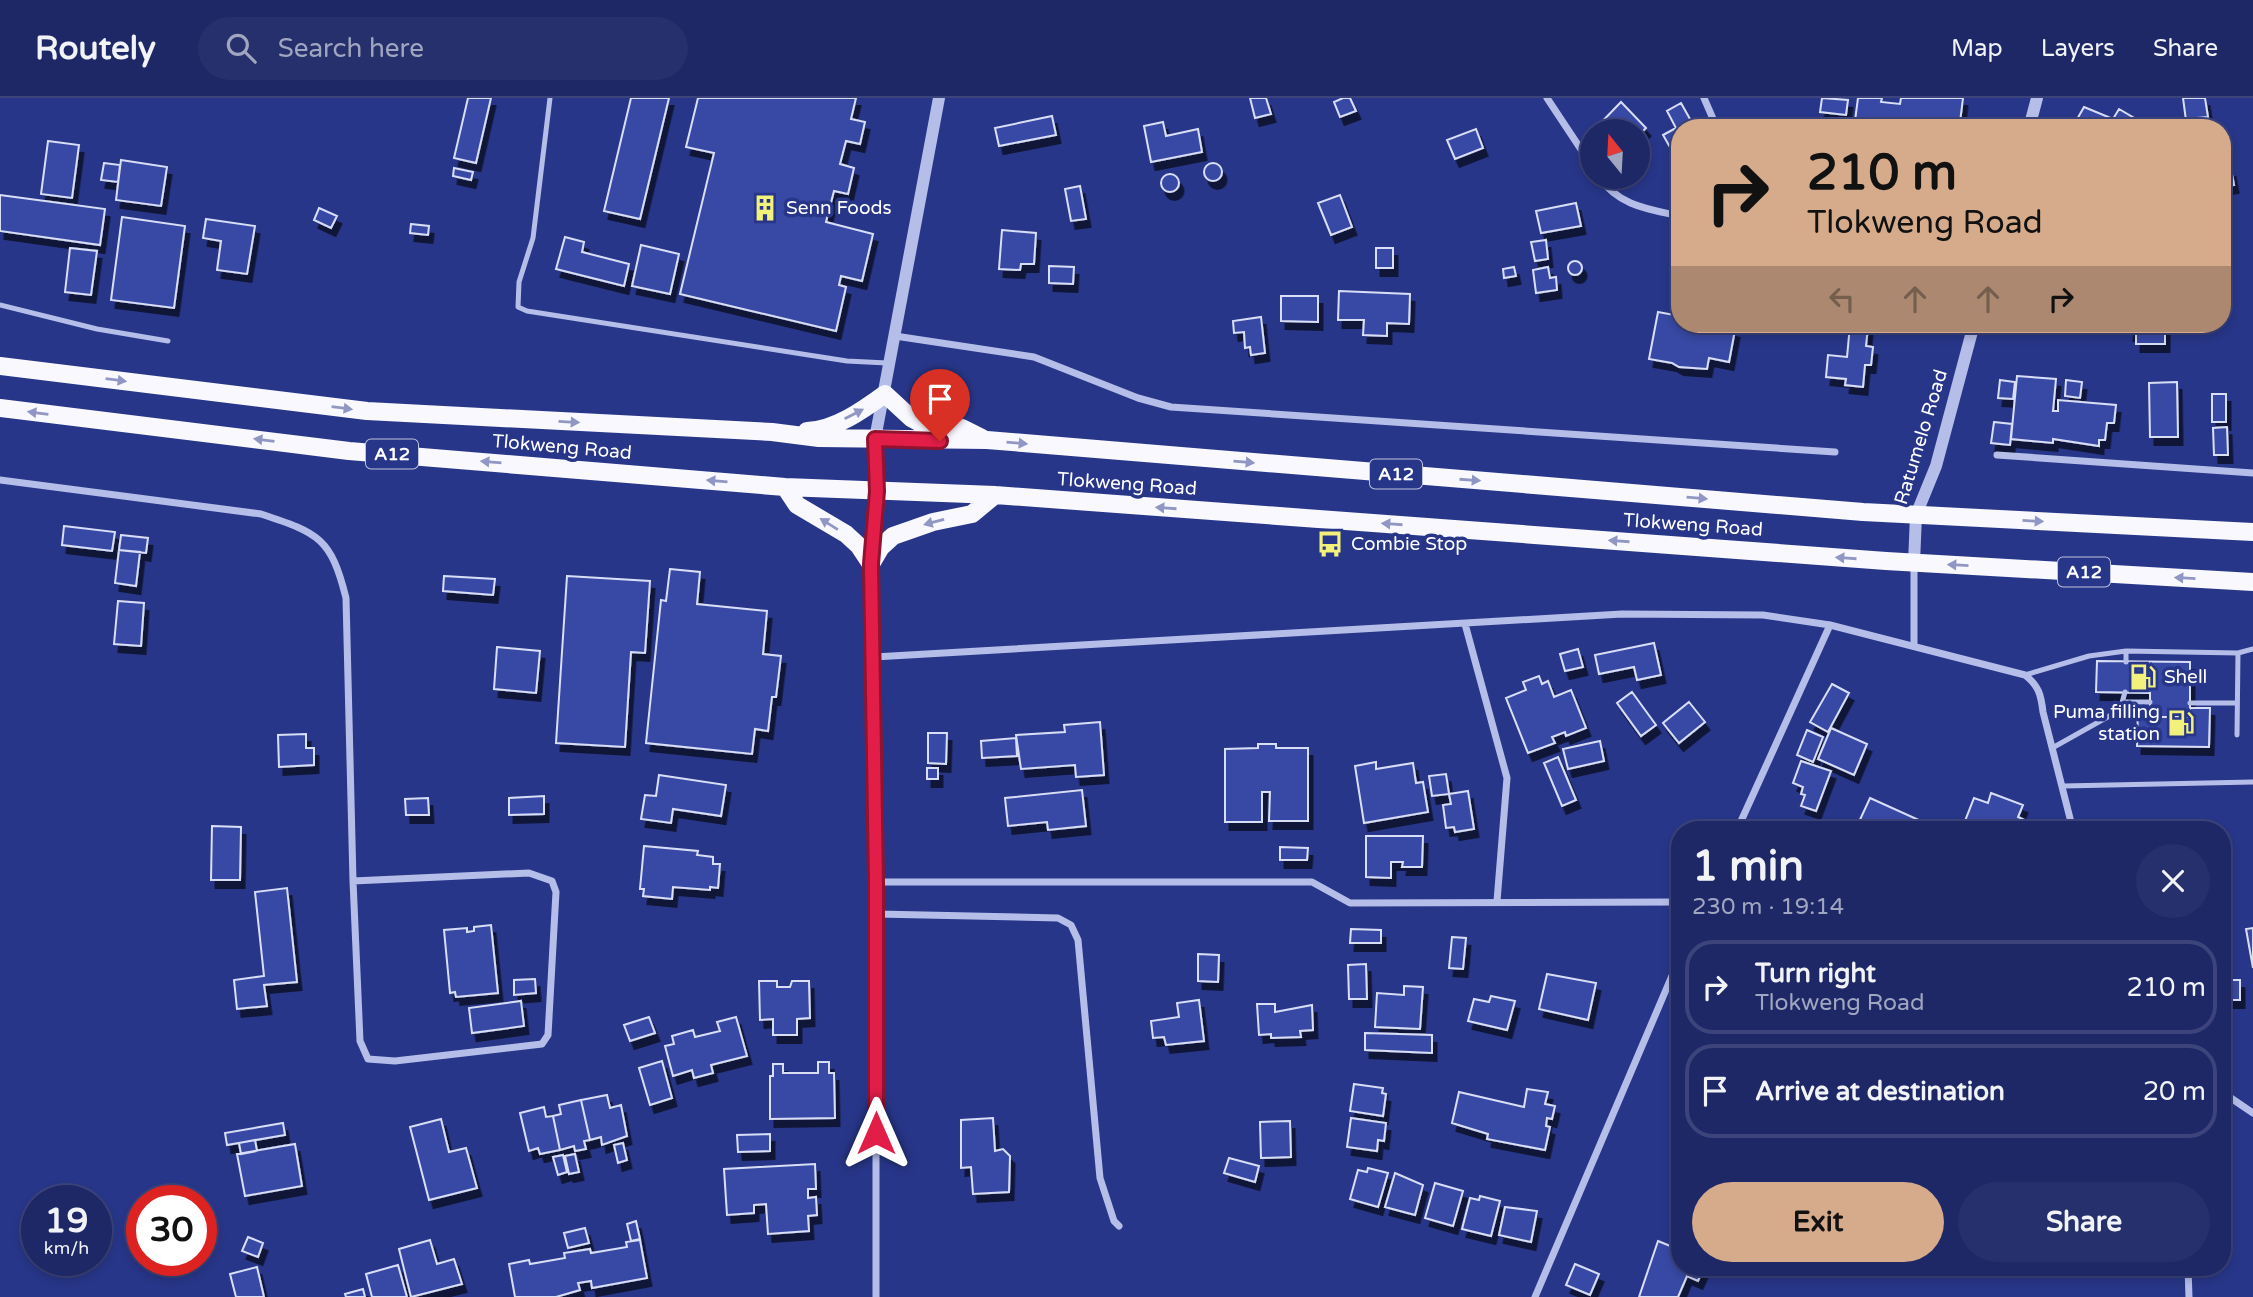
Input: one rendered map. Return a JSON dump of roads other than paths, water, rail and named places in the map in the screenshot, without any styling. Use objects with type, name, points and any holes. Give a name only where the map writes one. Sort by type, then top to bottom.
[{"type":"main road","name":"Tlokweng Road","points":[[0,366],[367,411],[772,432],[819,438],[987,440],[1916,515],[2253,532]]},
{"type":"main road","points":[[772,432],[819,431],[863,410],[885,394],[897,408],[928,427],[962,428],[987,440]]},
{"type":"main road","name":"Tlokweng Road","points":[[0,408],[349,451],[785,487],[995,495],[1914,563],[2253,582]]},
{"type":"main road","points":[[785,487],[797,505],[846,534],[859,546],[871,564],[880,547],[893,536],[933,522],[972,514],[995,495]]},
{"type":"street","points":[[876,1297],[877,914],[871,564],[877,491],[875,439],[939,98]]},
{"type":"street","points":[[1547,98],[1580,148]]},
{"type":"street","points":[[1704,98],[1713,119]]},
{"type":"street","points":[[2032,119],[2038,98]]},
{"type":"street","points":[[1609,189],[1632,206],[1671,214]]},
{"type":"street","name":"Ratumelo Road","points":[[1914,563],[1916,515],[1936,466],[1972,333]]},
{"type":"street","points":[[895,336],[1034,356],[1138,398],[1171,407],[1835,452]]},
{"type":"street","points":[[1997,455],[2253,473]]},
{"type":"street","points":[[0,481],[261,514],[293,524],[322,539],[338,567],[346,598],[353,881],[360,1041],[368,1059],[395,1061],[542,1044],[548,1035],[556,892],[552,881],[528,873],[353,881]]},
{"type":"street","points":[[1914,563],[1914,645]]},
{"type":"street","points":[[874,657],[1622,614],[1763,615],[1830,625],[2025,675],[2041,694],[2043,712],[2071,821]]},
{"type":"street","points":[[1465,624],[1507,778],[1497,901]]},
{"type":"street","points":[[1741,821],[1830,625]]},
{"type":"street","points":[[876,882],[1312,882],[1349,903],[1671,902]]},
{"type":"street","points":[[877,914],[1058,918],[1071,925],[1078,940],[1100,1178],[1114,1221],[1119,1226]]},
{"type":"street","points":[[1535,1297],[1671,979]]},
{"type":"street","points":[[2231,1100],[2253,1113]]},
{"type":"street","points":[[2188,1276],[2189,1297]]},
{"type":"lane","points":[[550,98],[533,238],[519,282],[518,307],[527,311],[820,356],[890,363]]},
{"type":"lane","points":[[0,305],[97,329],[167,341]]},
{"type":"lane","points":[[2025,675],[2090,656],[2126,650],[2238,653],[2253,649]]},
{"type":"lane","points":[[2126,650],[2126,662]]},
{"type":"lane","points":[[2237,735],[2238,653]]},
{"type":"lane","points":[[2054,747],[2120,710],[2125,692]]},
{"type":"lane","points":[[2124,702],[2150,702]]},
{"type":"lane","points":[[2190,702],[2237,703]]},
{"type":"lane","points":[[2063,786],[2253,782]]},
{"type":"place","name":"Senn Foods","points":[[765,208]]},
{"type":"place","name":"Combie Stop","points":[[1330,544]]},
{"type":"place","name":"Shell","points":[[2143,677]]},
{"type":"place","name":"Puma filling station","points":[[2181,723]]}]
